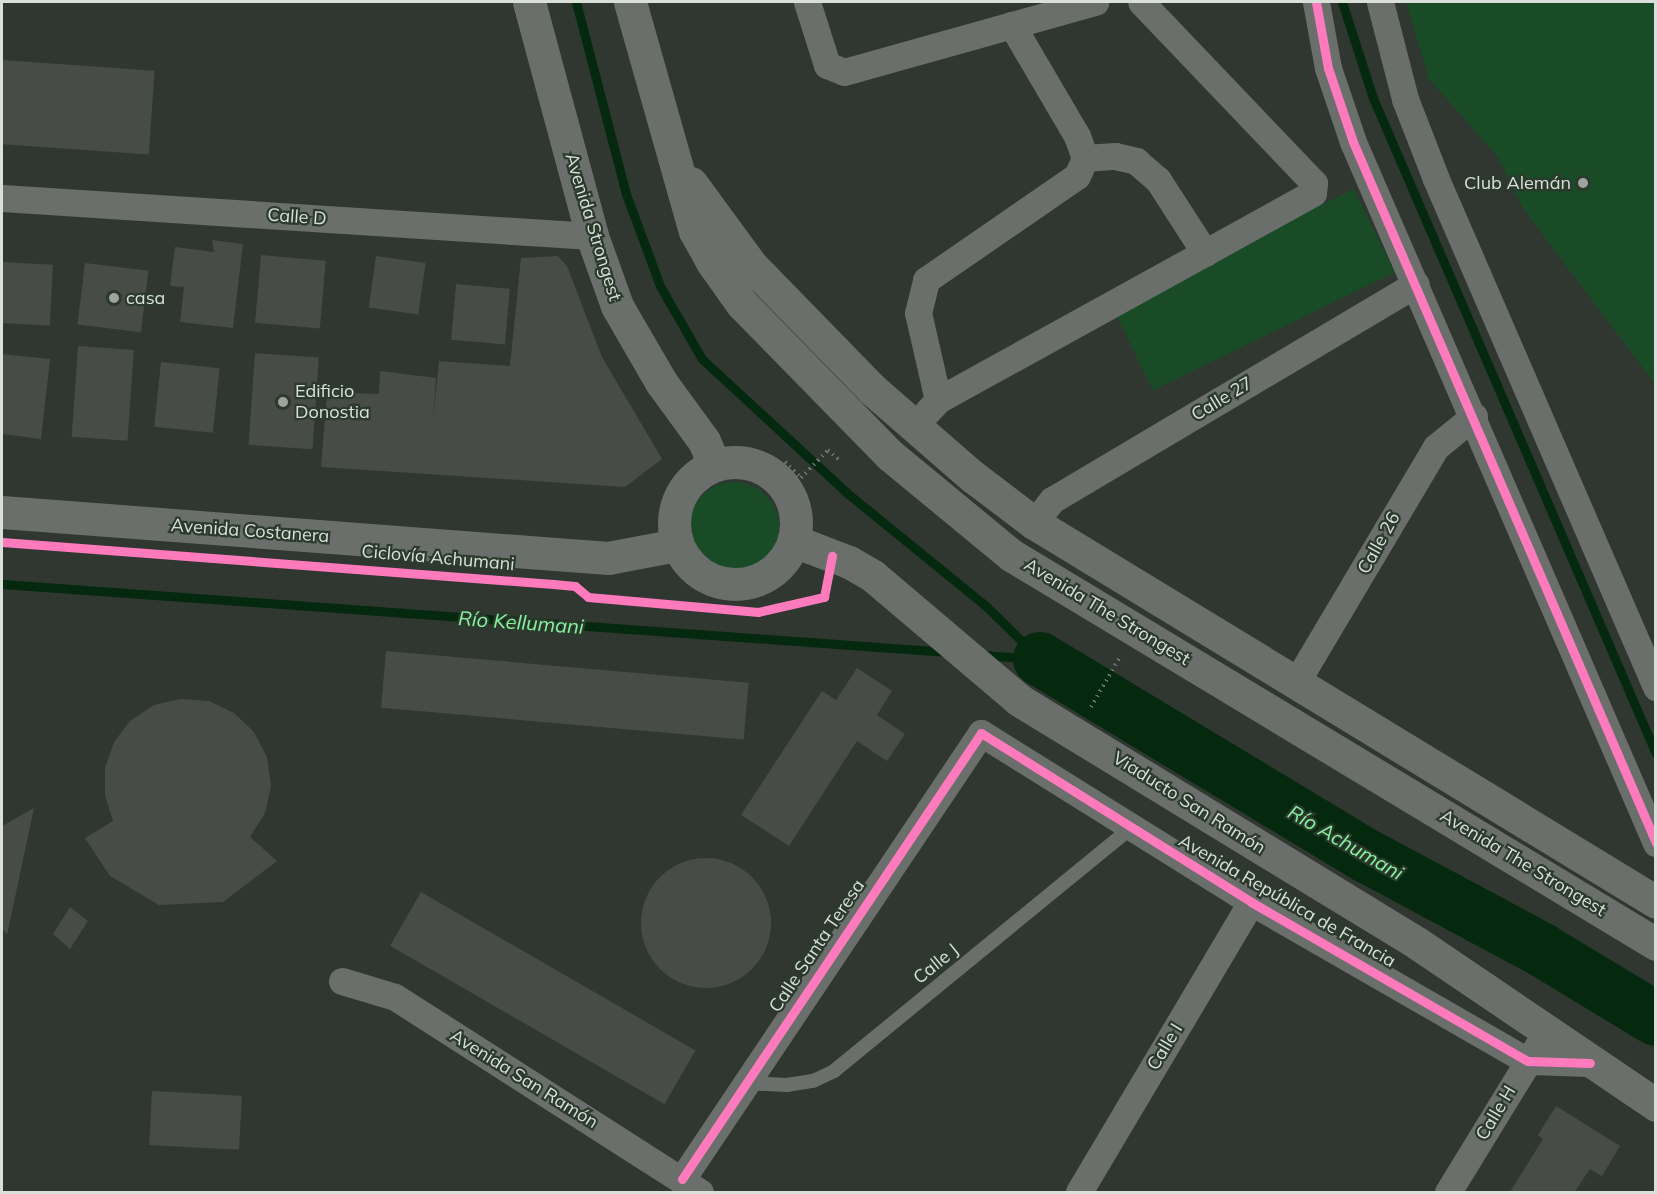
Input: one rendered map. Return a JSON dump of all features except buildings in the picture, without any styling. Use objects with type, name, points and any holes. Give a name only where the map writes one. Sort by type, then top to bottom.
[{"type":"main road","name":"Avenida Strongest","points":[[529,2],[592,236],[617,306],[661,382],[704,441],[714,465]]},
{"type":"main road","name":"Avenida The Strongest","points":[[630,2],[694,231],[742,304],[891,456],[945,504],[1011,555],[1276,714],[1652,934]]},
{"type":"main road","name":"Avenida The Strongest","points":[[675,159],[751,265],[914,427],[1034,523],[1297,681],[1656,902]]},
{"type":"main road","points":[[891,456],[914,427]]},
{"type":"main road","points":[[745,463],[773,475],[794,506],[794,541],[775,570],[758,580],[740,585],[720,584],[702,576],[687,562],[677,545],[674,513],[679,497],[699,473],[714,465],[745,463]]},
{"type":"main road","name":"Avenida Costanera","points":[[2,512],[608,558],[677,545]]},
{"type":"main road","points":[[1011,555],[1034,523]]},
{"type":"main road","name":"Viaducto San Ramón","points":[[794,541],[849,562],[873,576],[1019,700],[1089,730],[1417,943],[1537,1047],[1590,1063],[1656,1105]]},
{"type":"main road","points":[[1276,714],[1297,681]]},
{"type":"street","points":[[807,2],[827,64],[844,72],[1095,2]]},
{"type":"street","points":[[914,427],[938,400],[1313,192],[1314,183],[1141,2]]},
{"type":"street","points":[[1316,2],[1328,68],[1353,142],[1474,416],[1656,843]]},
{"type":"street","points":[[1380,2],[1405,99],[1436,179],[1656,687]]},
{"type":"street","points":[[938,400],[918,313],[926,280],[1077,177],[1085,158],[1077,136],[1012,25]]},
{"type":"street","points":[[1085,158],[1114,156],[1136,161],[1158,180],[1205,253]]},
{"type":"street","name":"Calle D","points":[[2,198],[592,236]]},
{"type":"street","name":"Calle 27","points":[[1034,523],[1052,500],[1416,284]]},
{"type":"street","name":"Calle 26","points":[[1297,681],[1436,447],[1474,416]]},
{"type":"street","name":"Avenida República de Francia","points":[[981,733],[1251,902],[1537,1047]]},
{"type":"street","name":"Calle Santa Teresa","points":[[691,1186],[745,1083],[981,733]]},
{"type":"street","name":"Calle I","points":[[1079,1192],[1251,902]]},
{"type":"street","name":"Avenida San Ramón","points":[[342,981],[395,997],[691,1186]]},
{"type":"street","name":"Calle H","points":[[1448,1192],[1537,1047]]},
{"type":"lane","name":"Calle J","points":[[745,1083],[788,1085],[813,1081],[834,1071],[1131,828]]},
{"type":"path","points":[[785,462],[801,478],[828,450],[839,460]]},
{"type":"path","points":[[1089,730],[1122,654]]},
{"type":"green space","name":"Club Alemán","points":[[1406,2],[1655,2],[1655,384],[1524,210],[1497,156],[1429,79]]},
{"type":"green space","points":[[1354,189],[1395,273],[1153,391],[1112,307]]},
{"type":"green space","points":[[734,482],[751,485],[766,495],[776,510],[779,527],[776,544],[766,559],[751,569],[734,572],[717,569],[702,559],[692,544],[689,527],[692,510],[702,495],[717,485]]},
{"type":"waterway","points":[[576,2],[626,194],[660,286],[702,359],[847,493],[986,606],[1040,659]]},
{"type":"waterway","points":[[1342,2],[1373,98],[1656,754]]},
{"type":"waterway","name":"Río Kellumani","points":[[2,584],[948,652]]},
{"type":"waterway","name":"Río Kellumani","points":[[982,655],[1040,659]]},
{"type":"waterway","name":"Río Achumani","points":[[1040,659],[1367,856],[1542,950],[1656,1019]]},
{"type":"cycle path","points":[[1316,2],[1328,68],[1353,142],[1656,843]]},
{"type":"cycle path","name":"Ciclovía Achumani","points":[[2,542],[575,586],[588,597],[758,612],[824,597],[832,556]]},
{"type":"cycle path","points":[[682,1179],[981,733],[1251,902],[1528,1061],[1590,1063]]},
{"type":"place","name":"Club Alemán","points":[[1583,183]]},
{"type":"place","name":"casa","points":[[114,298]]},
{"type":"place","name":"Edificio Donostia","points":[[283,402]]}]
